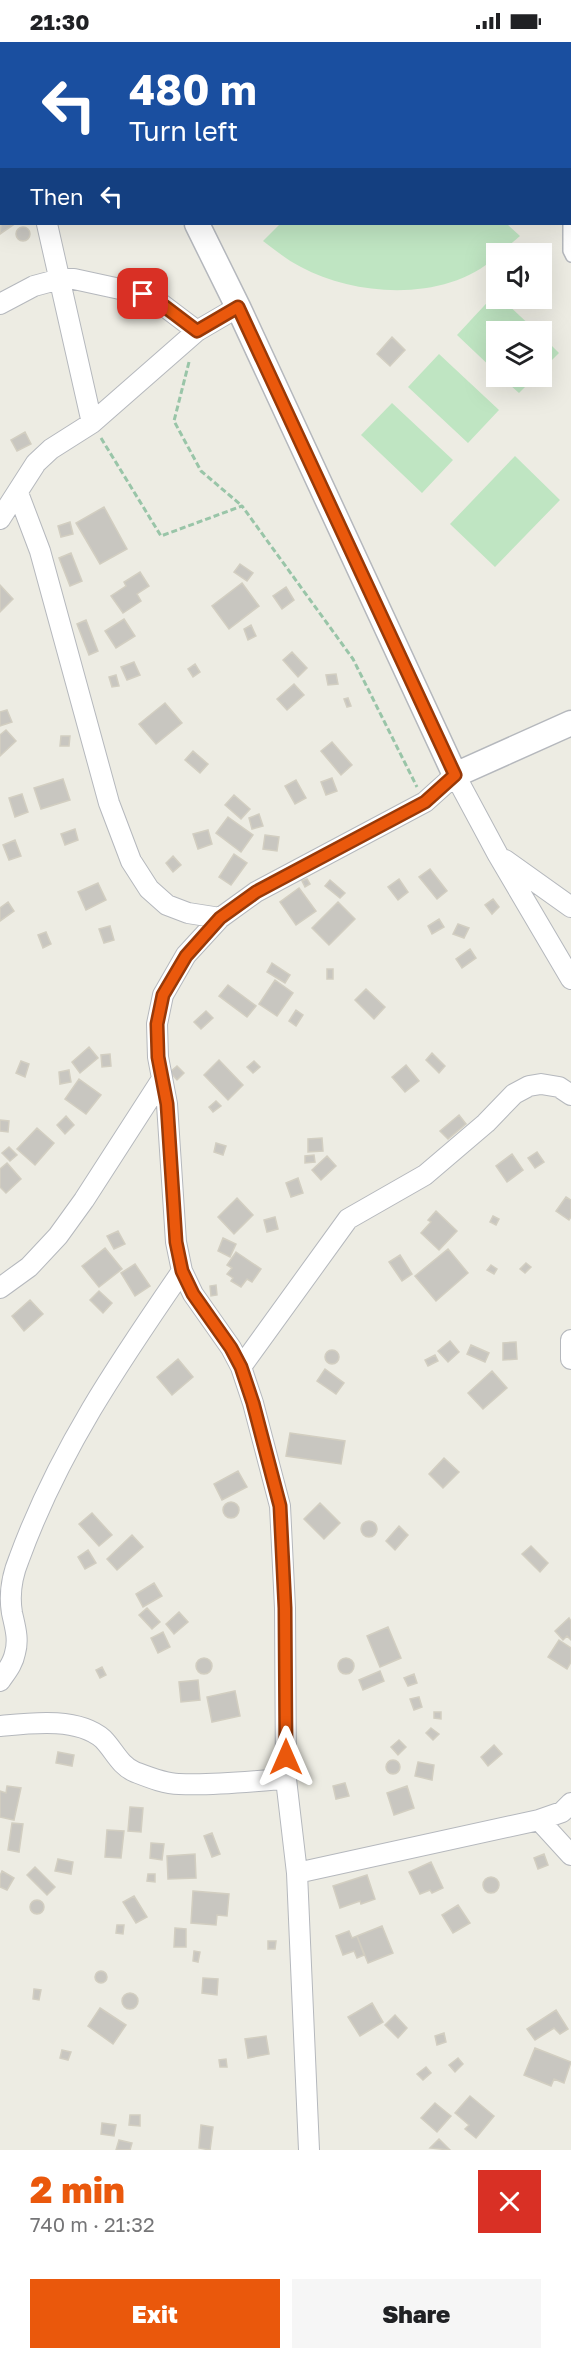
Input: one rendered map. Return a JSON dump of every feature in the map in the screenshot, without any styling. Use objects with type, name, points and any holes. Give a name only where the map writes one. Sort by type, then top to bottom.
[{"type":"street","points":[[47,225],[92,423]]},
{"type":"street","points":[[197,225],[238,307],[455,775],[498,855],[571,979]]},
{"type":"street","points":[[0,304],[34,286],[60,279],[74,279],[143,294],[160,303],[197,331]]},
{"type":"street","points":[[0,519],[36,464],[51,449],[92,423],[197,331],[238,307]]},
{"type":"street","points":[[18,493],[40,551],[109,803],[131,861],[148,889],[166,904],[188,913],[220,918]]},
{"type":"street","points":[[309,2150],[297,1873],[286,1779],[285,1608],[280,1506],[253,1403],[241,1367],[231,1348],[198,1303],[182,1271],[176,1242],[167,1104],[158,1057],[157,1024],[163,995],[186,956],[220,918],[256,892],[425,802],[455,775],[571,723]]},
{"type":"street","points":[[498,855],[571,907]]},
{"type":"street","points":[[0,1288],[29,1267],[58,1236],[162,1079]]},
{"type":"street","points":[[241,1367],[348,1219],[442,1162],[486,1123],[514,1094],[529,1086],[541,1084],[559,1087],[571,1095]]},
{"type":"street","points":[[0,1681],[9,1669],[15,1654],[17,1635],[12,1611],[12,1583],[18,1560],[49,1487],[90,1409],[182,1271]]},
{"type":"street","points":[[571,1340],[571,1359]]},
{"type":"street","points":[[0,1726],[29,1724],[81,1727],[93,1731],[112,1748],[124,1766],[132,1771],[170,1783],[286,1779]]},
{"type":"street","points":[[297,1873],[539,1820],[562,1812],[571,1803]]},
{"type":"street","points":[[539,1820],[571,1855]]},
{"type":"lane","points":[[568,225],[568,251],[571,257]]},
{"type":"path","points":[[197,331],[174,421],[201,471],[242,506],[353,659],[425,802]]},
{"type":"path","points":[[92,423],[161,536],[242,506]]},
{"type":"green space","points":[[279,225],[508,225],[520,236],[512,243],[486,243],[486,264],[476,272],[452,282],[427,288],[374,289],[348,284],[323,277],[286,258],[263,241]]},
{"type":"green space","points":[[486,304],[486,309],[513,309],[525,321],[486,321],[486,363],[457,335]]},
{"type":"green space","points":[[552,346],[559,353],[552,360]]},
{"type":"green space","points":[[439,354],[499,410],[468,443],[408,387]]},
{"type":"green space","points":[[512,387],[525,387],[519,393]]},
{"type":"green space","points":[[392,403],[453,460],[422,493],[361,435]]},
{"type":"green space","points":[[515,456],[560,500],[495,567],[450,524]]},
{"type":"building","points":[[1,225],[13,225],[0,234]]},
{"type":"building","points":[[20,227],[26,227],[30,234],[26,241],[20,241],[16,237],[16,231]]},
{"type":"building","points":[[392,337],[405,350],[390,366],[377,354]]},
{"type":"building","points":[[25,432],[31,444],[17,451],[11,440]]},
{"type":"building","points":[[104,507],[127,549],[100,564],[76,523]]},
{"type":"building","points":[[70,522],[73,534],[61,537],[58,526]]},
{"type":"building","points":[[71,553],[82,581],[70,586],[59,558]]},
{"type":"building","points":[[240,564],[253,573],[247,581],[234,572]]},
{"type":"building","points":[[140,572],[149,586],[137,594],[141,601],[123,613],[111,596],[126,586],[124,582]]},
{"type":"building","points":[[242,583],[259,606],[229,629],[212,606]]},
{"type":"building","points":[[0,585],[13,599],[0,612]]},
{"type":"building","points":[[286,587],[294,600],[282,609],[273,596]]},
{"type":"building","points":[[124,619],[135,636],[116,648],[105,631]]},
{"type":"building","points":[[86,620],[98,651],[89,655],[77,624]]},
{"type":"building","points":[[251,625],[256,636],[248,640],[244,629]]},
{"type":"building","points":[[292,652],[307,668],[298,677],[283,660]]},
{"type":"building","points":[[134,662],[140,675],[127,680],[121,667]]},
{"type":"building","points":[[195,664],[200,672],[193,677],[188,669]]},
{"type":"building","points":[[336,674],[338,684],[328,685],[326,675]]},
{"type":"building","points":[[116,675],[119,686],[112,687],[109,677]]},
{"type":"building","points":[[294,684],[304,695],[287,710],[277,699]]},
{"type":"building","points":[[348,698],[351,706],[347,707],[344,699]]},
{"type":"building","points":[[165,703],[182,723],[156,744],[139,724]]},
{"type":"building","points":[[7,710],[12,722],[0,726],[0,712]]},
{"type":"building","points":[[6,730],[16,741],[0,756],[0,735]]},
{"type":"building","points":[[61,736],[70,736],[69,746],[60,746]]},
{"type":"building","points":[[332,742],[352,765],[341,775],[321,751]]},
{"type":"building","points":[[193,751],[208,764],[200,773],[185,760]]},
{"type":"building","points":[[332,778],[337,791],[326,795],[321,782]]},
{"type":"building","points":[[63,779],[70,800],[41,809],[34,788]]},
{"type":"building","points":[[296,780],[306,798],[295,804],[285,786]]},
{"type":"building","points":[[22,794],[28,812],[15,817],[9,798]]},
{"type":"building","points":[[234,795],[250,809],[241,819],[225,805]]},
{"type":"building","points":[[259,814],[263,826],[252,829],[249,818]]},
{"type":"building","points":[[228,817],[253,835],[241,852],[216,833]]},
{"type":"building","points":[[75,829],[78,840],[65,845],[61,834]]},
{"type":"building","points":[[208,830],[212,844],[198,849],[193,834]]},
{"type":"building","points":[[265,835],[279,837],[277,851],[263,849]]},
{"type":"building","points":[[15,840],[21,856],[9,860],[3,845]]},
{"type":"building","points":[[234,854],[247,863],[231,885],[219,877]]},
{"type":"building","points":[[173,856],[181,865],[173,872],[166,863]]},
{"type":"building","points":[[430,869],[447,891],[437,899],[419,877]]},
{"type":"building","points":[[307,879],[310,884],[305,887],[302,881]]},
{"type":"building","points":[[399,879],[408,892],[398,900],[388,887]]},
{"type":"building","points":[[330,880],[345,893],[340,898],[325,886]]},
{"type":"building","points":[[98,883],[106,900],[86,910],[78,892]]},
{"type":"building","points":[[299,888],[316,911],[296,925],[280,902]]},
{"type":"building","points":[[493,899],[499,907],[492,914],[485,905]]},
{"type":"building","points":[[8,902],[14,911],[0,921],[0,908]]},
{"type":"building","points":[[338,902],[355,919],[329,945],[312,928]]},
{"type":"building","points":[[439,919],[444,927],[432,934],[428,926]]},
{"type":"building","points":[[458,924],[469,928],[464,938],[453,934]]},
{"type":"building","points":[[110,926],[114,940],[104,943],[99,929]]},
{"type":"building","points":[[46,932],[51,944],[43,948],[38,935]]},
{"type":"building","points":[[470,949],[476,958],[462,968],[456,959]]},
{"type":"building","points":[[272,963],[290,975],[285,983],[267,972]]},
{"type":"building","points":[[327,969],[333,969],[333,979],[327,979]]},
{"type":"building","points":[[275,980],[293,993],[277,1016],[259,1004]]},
{"type":"building","points":[[228,985],[256,1006],[247,1017],[219,996]]},
{"type":"building","points":[[366,989],[385,1007],[374,1019],[355,1000]]},
{"type":"building","points":[[296,1010],[303,1015],[296,1026],[289,1021]]},
{"type":"building","points":[[206,1011],[213,1018],[201,1029],[194,1022]]},
{"type":"building","points":[[89,1047],[98,1058],[80,1073],[72,1062]]},
{"type":"building","points":[[432,1053],[445,1066],[439,1073],[426,1060]]},
{"type":"building","points":[[110,1054],[111,1066],[102,1067],[101,1055]]},
{"type":"building","points":[[219,1060],[243,1085],[228,1100],[204,1075]]},
{"type":"building","points":[[21,1061],[29,1064],[25,1077],[16,1073]]},
{"type":"building","points":[[254,1061],[260,1067],[253,1073],[247,1067]]},
{"type":"building","points":[[406,1065],[419,1081],[405,1092],[392,1077]]},
{"type":"building","points":[[177,1066],[184,1073],[177,1080],[170,1072]]},
{"type":"building","points":[[69,1070],[71,1082],[60,1084],[59,1072]]},
{"type":"building","points":[[79,1079],[101,1095],[86,1114],[65,1099]]},
{"type":"building","points":[[216,1101],[221,1106],[213,1112],[209,1107]]},
{"type":"building","points":[[459,1115],[466,1124],[448,1139],[440,1131]]},
{"type":"building","points":[[66,1116],[74,1125],[65,1134],[57,1125]]},
{"type":"building","points":[[0,1120],[9,1121],[8,1132],[0,1131]]},
{"type":"building","points":[[37,1128],[54,1143],[35,1165],[17,1149]]},
{"type":"building","points":[[322,1138],[323,1151],[308,1152],[308,1139]]},
{"type":"building","points":[[216,1143],[226,1146],[223,1155],[214,1152]]},
{"type":"building","points":[[9,1147],[17,1155],[10,1161],[2,1153]]},
{"type":"building","points":[[537,1152],[544,1162],[535,1168],[528,1158]]},
{"type":"building","points":[[512,1154],[523,1170],[507,1182],[496,1166]]},
{"type":"building","points":[[314,1155],[315,1162],[305,1163],[305,1156]]},
{"type":"building","points":[[327,1156],[336,1166],[321,1180],[312,1170]]},
{"type":"building","points":[[7,1163],[21,1179],[6,1193],[0,1187],[0,1169]]},
{"type":"building","points":[[298,1178],[303,1193],[291,1197],[286,1183]]},
{"type":"building","points":[[566,1197],[571,1200],[569,1220],[556,1211]]},
{"type":"building","points":[[237,1198],[253,1215],[234,1234],[218,1217]]},
{"type":"building","points":[[436,1211],[457,1231],[439,1250],[421,1233],[431,1222],[428,1220]]},
{"type":"building","points":[[493,1216],[499,1219],[496,1225],[490,1222]]},
{"type":"building","points":[[275,1217],[278,1229],[267,1232],[264,1220]]},
{"type":"building","points":[[118,1231],[125,1244],[114,1249],[107,1236]]},
{"type":"building","points":[[223,1238],[236,1244],[230,1257],[218,1251]]},
{"type":"building","points":[[105,1248],[122,1269],[99,1287],[82,1266]]},
{"type":"building","points":[[448,1249],[468,1273],[436,1301],[415,1276]]},
{"type":"building","points":[[236,1252],[261,1269],[252,1282],[247,1279],[241,1287],[231,1281],[233,1278],[227,1274],[232,1268],[227,1265]]},
{"type":"building","points":[[400,1255],[412,1274],[402,1281],[389,1262]]},
{"type":"building","points":[[526,1263],[531,1267],[525,1273],[520,1269]]},
{"type":"building","points":[[135,1264],[150,1286],[135,1296],[121,1273]]},
{"type":"building","points":[[491,1265],[497,1269],[494,1274],[487,1270]]},
{"type":"building","points":[[216,1285],[217,1295],[211,1296],[210,1286]]},
{"type":"building","points":[[99,1291],[112,1303],[103,1313],[90,1300]]},
{"type":"building","points":[[30,1300],[43,1314],[24,1331],[12,1316]]},
{"type":"building","points":[[450,1341],[459,1352],[448,1362],[438,1351]]},
{"type":"building","points":[[516,1342],[517,1359],[503,1360],[503,1343]]},
{"type":"building","points":[[471,1345],[489,1353],[485,1362],[467,1354]]},
{"type":"building","points":[[332,1350],[337,1352],[339,1357],[337,1362],[332,1364],[327,1362],[325,1357],[327,1352]]},
{"type":"building","points":[[435,1355],[438,1361],[428,1366],[425,1360]]},
{"type":"building","points":[[178,1359],[193,1377],[172,1395],[157,1377]]},
{"type":"building","points":[[325,1369],[344,1383],[336,1394],[317,1381]]},
{"type":"building","points":[[492,1371],[507,1388],[483,1409],[468,1393]]},
{"type":"building","points":[[290,1433],[345,1441],[341,1464],[286,1456]]},
{"type":"building","points":[[444,1458],[459,1472],[443,1488],[429,1474]]},
{"type":"building","points":[[238,1471],[247,1487],[222,1500],[214,1484]]},
{"type":"building","points":[[231,1502],[239,1510],[231,1518],[223,1510]]},
{"type":"building","points":[[320,1503],[340,1523],[324,1539],[304,1519]]},
{"type":"building","points":[[92,1513],[112,1535],[99,1546],[79,1524]]},
{"type":"building","points":[[369,1521],[377,1529],[369,1537],[361,1529]]},
{"type":"building","points":[[399,1526],[408,1535],[395,1550],[386,1541]]},
{"type":"building","points":[[132,1535],[143,1547],[117,1570],[107,1559]]},
{"type":"building","points":[[531,1546],[548,1563],[540,1572],[522,1554]]},
{"type":"building","points":[[88,1550],[96,1563],[85,1569],[78,1557]]},
{"type":"building","points":[[154,1583],[162,1596],[143,1607],[136,1594]]},
{"type":"building","points":[[147,1608],[160,1622],[152,1629],[139,1615]]},
{"type":"building","points":[[179,1612],[188,1622],[174,1634],[166,1624]]},
{"type":"building","points":[[569,1618],[571,1640],[567,1636],[563,1640],[555,1631]]},
{"type":"building","points":[[388,1627],[401,1658],[380,1667],[367,1636]]},
{"type":"building","points":[[163,1632],[170,1647],[158,1653],[151,1638]]},
{"type":"building","points":[[559,1640],[571,1648],[571,1662],[567,1669],[548,1657]]},
{"type":"building","points":[[204,1658],[210,1660],[212,1666],[210,1672],[204,1674],[198,1672],[196,1666],[198,1660]]},
{"type":"building","points":[[343,1658],[349,1658],[354,1666],[352,1672],[343,1674],[338,1669],[338,1663]]},
{"type":"building","points":[[102,1667],[106,1675],[100,1678],[96,1670]]},
{"type":"building","points":[[380,1671],[384,1681],[363,1690],[359,1680]]},
{"type":"building","points":[[414,1674],[417,1683],[408,1686],[404,1678]]},
{"type":"building","points":[[198,1680],[200,1700],[181,1702],[179,1682]]},
{"type":"building","points":[[235,1691],[240,1716],[212,1722],[207,1697]]},
{"type":"building","points":[[419,1697],[422,1707],[414,1710],[410,1699]]},
{"type":"building","points":[[434,1712],[441,1712],[441,1719],[434,1718]]},
{"type":"building","points":[[431,1728],[439,1734],[433,1740],[426,1733]]},
{"type":"building","points":[[399,1740],[406,1747],[398,1755],[391,1747]]},
{"type":"building","points":[[494,1745],[502,1754],[488,1766],[481,1757]]},
{"type":"building","points":[[58,1752],[74,1755],[72,1766],[56,1763]]},
{"type":"building","points":[[390,1760],[396,1760],[400,1767],[396,1774],[390,1774],[386,1770],[386,1764]]},
{"type":"building","points":[[418,1762],[434,1765],[432,1780],[415,1776]]},
{"type":"building","points":[[345,1783],[349,1796],[336,1799],[333,1786]]},
{"type":"building","points":[[7,1786],[21,1788],[14,1820],[0,1817],[0,1791],[6,1793]]},
{"type":"building","points":[[407,1786],[414,1808],[394,1815],[387,1793]]},
{"type":"building","points":[[130,1807],[143,1808],[141,1832],[128,1831]]},
{"type":"building","points":[[12,1823],[23,1824],[19,1852],[8,1850]]},
{"type":"building","points":[[107,1830],[124,1831],[121,1858],[105,1857]]},
{"type":"building","points":[[212,1833],[220,1854],[212,1857],[204,1836]]},
{"type":"building","points":[[151,1843],[164,1844],[162,1860],[150,1858]]},
{"type":"building","points":[[195,1854],[196,1878],[168,1879],[167,1856]]},
{"type":"building","points":[[544,1854],[548,1865],[538,1869],[534,1858]]},
{"type":"building","points":[[58,1859],[73,1862],[71,1874],[55,1871]]},
{"type":"building","points":[[431,1862],[443,1888],[432,1893],[430,1890],[420,1894],[409,1872]]},
{"type":"building","points":[[35,1867],[55,1887],[47,1895],[27,1875]]},
{"type":"building","points":[[2,1871],[14,1878],[7,1890],[0,1887]]},
{"type":"building","points":[[148,1874],[155,1874],[155,1882],[147,1881]]},
{"type":"building","points":[[367,1875],[375,1899],[340,1908],[333,1886]]},
{"type":"building","points":[[491,1877],[499,1885],[491,1893],[483,1885]]},
{"type":"building","points":[[193,1891],[229,1894],[227,1916],[217,1915],[216,1925],[191,1923]]},
{"type":"building","points":[[134,1896],[147,1917],[136,1923],[123,1902]]},
{"type":"building","points":[[37,1900],[42,1902],[44,1907],[42,1912],[37,1914],[32,1912],[30,1907],[32,1902]]},
{"type":"building","points":[[458,1905],[470,1923],[453,1933],[442,1915]]},
{"type":"building","points":[[117,1925],[124,1925],[123,1934],[116,1933]]},
{"type":"building","points":[[382,1926],[393,1953],[368,1963],[357,1936]]},
{"type":"building","points":[[175,1928],[186,1929],[186,1947],[174,1947]]},
{"type":"building","points":[[349,1931],[352,1938],[357,1936],[364,1955],[357,1958],[354,1951],[343,1955],[336,1936]]},
{"type":"building","points":[[268,1941],[276,1941],[275,1949],[268,1949]]},
{"type":"building","points":[[194,1951],[200,1952],[198,1962],[193,1961]]},
{"type":"building","points":[[103,1971],[107,1977],[103,1983],[99,1983],[95,1975]]},
{"type":"building","points":[[203,1978],[218,1979],[217,1995],[202,1993]]},
{"type":"building","points":[[34,1989],[41,1990],[39,2000],[33,1999]]},
{"type":"building","points":[[127,1993],[133,1993],[138,2001],[136,2007],[127,2009],[122,2004],[122,1998]]},
{"type":"building","points":[[372,2003],[383,2022],[360,2036],[348,2017]]},
{"type":"building","points":[[100,2008],[126,2025],[113,2044],[88,2026]]},
{"type":"building","points":[[556,2010],[568,2029],[560,2034],[554,2028],[535,2040],[527,2029]]},
{"type":"building","points":[[395,2015],[407,2028],[398,2038],[385,2025]]},
{"type":"building","points":[[444,2033],[446,2042],[437,2045],[435,2036]]},
{"type":"building","points":[[266,2036],[269,2054],[248,2058],[245,2039]]},
{"type":"building","points":[[535,2048],[571,2062],[564,2083],[554,2079],[551,2086],[524,2075]]},
{"type":"building","points":[[62,2050],[71,2052],[68,2060],[60,2058]]},
{"type":"building","points":[[458,2058],[463,2064],[455,2072],[449,2065]]},
{"type":"building","points":[[226,2059],[227,2067],[220,2067],[219,2060]]},
{"type":"building","points":[[426,2067],[431,2073],[423,2080],[417,2074]]},
{"type":"building","points":[[470,2096],[494,2116],[476,2138],[465,2129],[469,2125],[455,2113]]},
{"type":"building","points":[[435,2103],[451,2116],[437,2132],[421,2118]]},
{"type":"building","points":[[130,2115],[140,2115],[140,2126],[129,2125]]},
{"type":"building","points":[[102,2123],[116,2125],[114,2136],[101,2134]]},
{"type":"building","points":[[201,2125],[213,2127],[210,2150],[199,2148]]},
{"type":"building","points":[[439,2139],[450,2150],[430,2148]]},
{"type":"building","points":[[119,2140],[132,2143],[130,2150],[116,2150]]},
{"type":"route","points":[[143,294],[160,303],[197,331],[238,307],[455,775],[425,802],[256,892],[220,918],[186,956],[163,995],[157,1024],[158,1057],[167,1104],[176,1242],[182,1271],[203,1311],[231,1348],[241,1367],[253,1403],[280,1506],[285,1608],[286,1757]]}]
